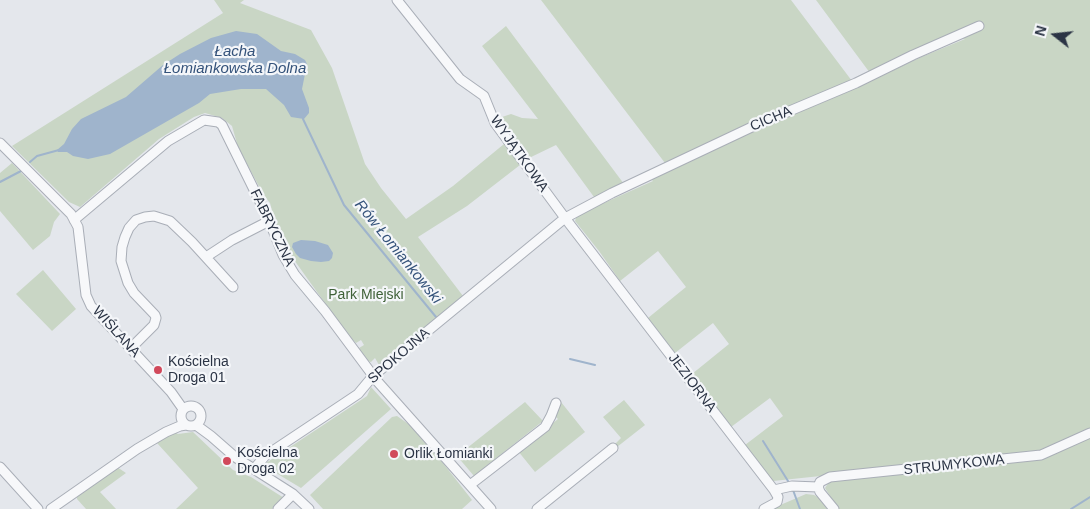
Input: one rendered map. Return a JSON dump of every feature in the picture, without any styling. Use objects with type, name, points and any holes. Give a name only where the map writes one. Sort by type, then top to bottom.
[{"type":"street","name":"WYJĄTKOWA","points":[[397,0],[460,79],[484,96],[495,123],[565,218]]},
{"type":"street","name":"CICHA","points":[[565,218],[612,193],[748,129],[856,83],[979,26]]},
{"type":"street","name":"FABRYCZNA","points":[[74,220],[162,145],[200,122],[216,121],[222,125],[280,249],[292,270],[373,376],[491,509]]},
{"type":"street","name":"WIŚLANA","points":[[0,143],[67,209],[79,232],[86,295],[91,306],[171,392],[178,395],[184,410]]},
{"type":"street","points":[[131,348],[154,325],[156,318],[134,293],[121,261],[122,248],[129,228],[136,220],[145,217],[162,218],[174,225],[233,287]]},
{"type":"street","name":"SPOKOJNA","points":[[254,469],[265,456],[358,394],[373,376],[565,218]]},
{"type":"street","name":"JEZIORNA","points":[[565,218],[774,490]]},
{"type":"street","points":[[206,258],[232,240],[269,222]]},
{"type":"street","points":[[470,485],[545,427],[556,403]]},
{"type":"street","points":[[166,432],[177,422],[184,410],[193,405],[200,410],[199,423],[207,434],[235,457],[293,494],[309,509]]},
{"type":"street","points":[[184,410],[186,425]]},
{"type":"street","points":[[51,509],[137,449],[166,432],[180,426],[199,423]]},
{"type":"street","name":"STRUMYKOWA","points":[[818,487],[820,482],[830,477],[1035,456],[1090,433]]},
{"type":"street","points":[[538,509],[613,448]]},
{"type":"street","points":[[0,467],[38,509]]},
{"type":"street","points":[[764,509],[777,502],[778,497],[774,490],[792,486],[818,487],[834,509]]},
{"type":"street","points":[[278,509],[293,494]]},
{"type":"green space","name":"Park Miejski","points":[[214,0],[244,0],[240,3],[311,30],[332,68],[365,164],[381,188],[406,219],[453,186],[504,144],[520,165],[467,206],[418,237],[463,296],[379,365],[375,358],[371,362],[367,361],[359,348],[364,345],[361,340],[356,343],[347,334],[287,250],[276,226],[270,203],[263,194],[238,147],[232,126],[222,118],[205,113],[194,117],[159,139],[80,207],[69,202],[12,146],[223,13]]},
{"type":"green space","points":[[541,0],[791,0],[852,81],[750,124],[665,163]]},
{"type":"green space","points":[[816,0],[1090,0],[1090,430],[1040,453],[773,481],[745,445],[783,416],[770,398],[731,427],[692,374],[729,344],[713,323],[675,353],[648,318],[686,287],[658,251],[620,281],[575,221],[577,215],[653,181],[650,178],[807,106],[856,88],[919,58],[965,39],[949,36],[870,73]]},
{"type":"green space","points":[[506,26],[624,184],[594,197],[556,145],[529,158],[496,119],[511,114],[522,118],[538,119],[482,46]]},
{"type":"green space","points":[[12,163],[60,214],[54,222],[50,236],[33,250],[0,211],[0,173]]},
{"type":"green space","points":[[43,270],[76,309],[52,331],[16,294]]},
{"type":"green space","points":[[371,387],[391,409],[301,488],[266,467],[266,463],[367,396]]},
{"type":"green space","points":[[624,400],[645,425],[617,447],[615,444],[621,438],[603,417]]},
{"type":"green space","points":[[525,402],[543,421],[474,476],[457,456]]},
{"type":"green space","points":[[561,402],[585,432],[535,472],[518,451],[558,419],[555,416]]},
{"type":"green space","name":"Orlik Łomianki","points":[[397,416],[417,430],[472,500],[462,509],[323,509],[310,495],[392,417]]},
{"type":"green space","points":[[175,432],[178,434],[193,432],[233,470],[251,477],[284,498],[272,509],[176,509],[198,488],[157,443]]},
{"type":"green space","points":[[1090,434],[1090,509],[838,509],[825,488],[829,482],[1042,457]]},
{"type":"green space","points":[[117,467],[126,473],[100,492],[116,509],[86,509],[77,499],[77,495]]},
{"type":"green space","points":[[806,494],[814,495],[824,501],[828,509],[771,509]]},
{"type":"water","name":"Łacha Łomiankowska Dolna","points":[[236,31],[257,34],[281,51],[295,54],[305,60],[307,64],[302,89],[309,113],[304,119],[291,117],[284,105],[266,89],[241,89],[210,94],[199,103],[110,154],[88,159],[73,156],[67,152],[58,152],[57,150],[64,144],[72,129],[81,119],[126,97],[163,65],[180,54],[211,38]]},
{"type":"water","points":[[301,240],[315,241],[328,245],[333,253],[332,258],[329,261],[321,262],[300,258],[292,247],[293,243]]},
{"type":"waterway","name":"Rów Łomiankowski","points":[[303,119],[344,205],[436,317]]},
{"type":"waterway","name":"Rów Łomiankowski","points":[[30,162],[37,156],[59,150]]},
{"type":"waterway","name":"Rów Łomiankowski","points":[[0,182],[21,171]]},
{"type":"waterway","name":"Rów Łomiankowski","points":[[570,359],[595,365]]},
{"type":"waterway","points":[[763,441],[788,481]]},
{"type":"waterway","name":"Rów Łomiankowski","points":[[793,490],[800,509]]},
{"type":"waterway","name":"Rów Łomiankowski","points":[[1071,509],[1090,497]]},
{"type":"place","name":"Kościelna Droga 01","points":[[158,370]]},
{"type":"place","name":"Orlik Łomianki","points":[[394,454]]},
{"type":"place","name":"Kościelna Droga 02","points":[[227,461]]}]
